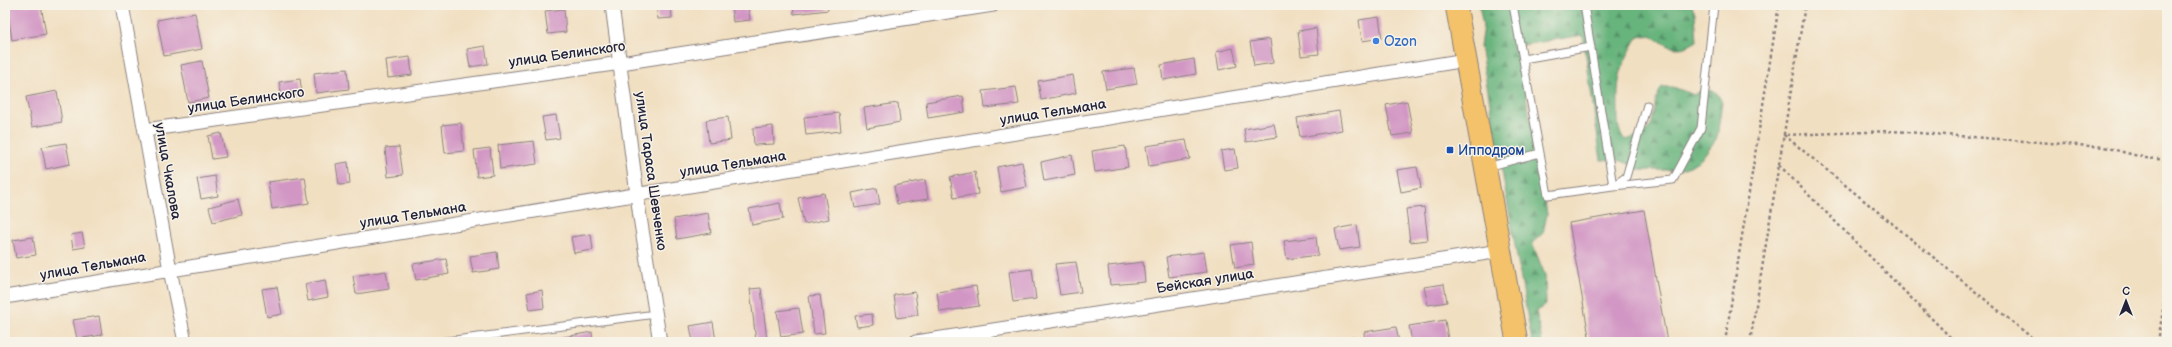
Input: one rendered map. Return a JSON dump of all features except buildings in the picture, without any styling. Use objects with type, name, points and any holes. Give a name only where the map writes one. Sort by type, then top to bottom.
[{"type":"main road","points":[[1456,5],[1517,342]]},
{"type":"street","name":"улица Чкалова","points":[[122,5],[170,270],[185,342]]},
{"type":"street","name":"улица Тараса Шевченко","points":[[612,5],[660,342]]},
{"type":"street","name":"улица Белинского","points":[[145,130],[621,63],[993,5]]},
{"type":"street","name":"улица Тельмана","points":[[5,297],[1466,60]]},
{"type":"street","name":"Бейская улица","points":[[916,342],[1500,251]]},
{"type":"lane","points":[[1513,5],[1548,195],[1673,180],[1700,128],[1714,5]]},
{"type":"lane","points":[[1584,5],[1614,186]]},
{"type":"lane","points":[[1523,59],[1590,47]]},
{"type":"lane","points":[[1614,186],[1626,177],[1647,105]]},
{"type":"lane","points":[[1485,167],[1540,153]]},
{"type":"lane","points":[[439,342],[656,314]]},
{"type":"path","points":[[1725,342],[1779,5]]},
{"type":"path","points":[[1750,342],[1805,5]]},
{"type":"path","points":[[1784,135],[1900,132],[2104,147],[2146,158],[2167,160]]},
{"type":"path","points":[[1784,135],[2038,342]]},
{"type":"path","points":[[1779,165],[1955,342]]},
{"type":"path","points":[[2158,342],[2167,284]]},
{"type":"green space","points":[[1479,5],[1692,5],[1695,14],[1697,41],[1690,45],[1678,48],[1668,46],[1651,35],[1638,37],[1632,47],[1623,64],[1619,80],[1619,130],[1625,140],[1638,136],[1646,131],[1651,125],[1657,96],[1662,87],[1673,87],[1694,95],[1704,89],[1716,92],[1722,102],[1717,138],[1701,159],[1690,166],[1678,170],[1639,170],[1628,163],[1615,159],[1601,160],[1583,35],[1517,46],[1547,214],[1543,233],[1532,243],[1545,275],[1546,305],[1536,311],[1542,342],[1532,342],[1480,46],[1483,26]]},
{"type":"place","name":"Ozon","points":[[1376,41]]},
{"type":"place","name":"Ипподром","points":[[1450,150]]}]
